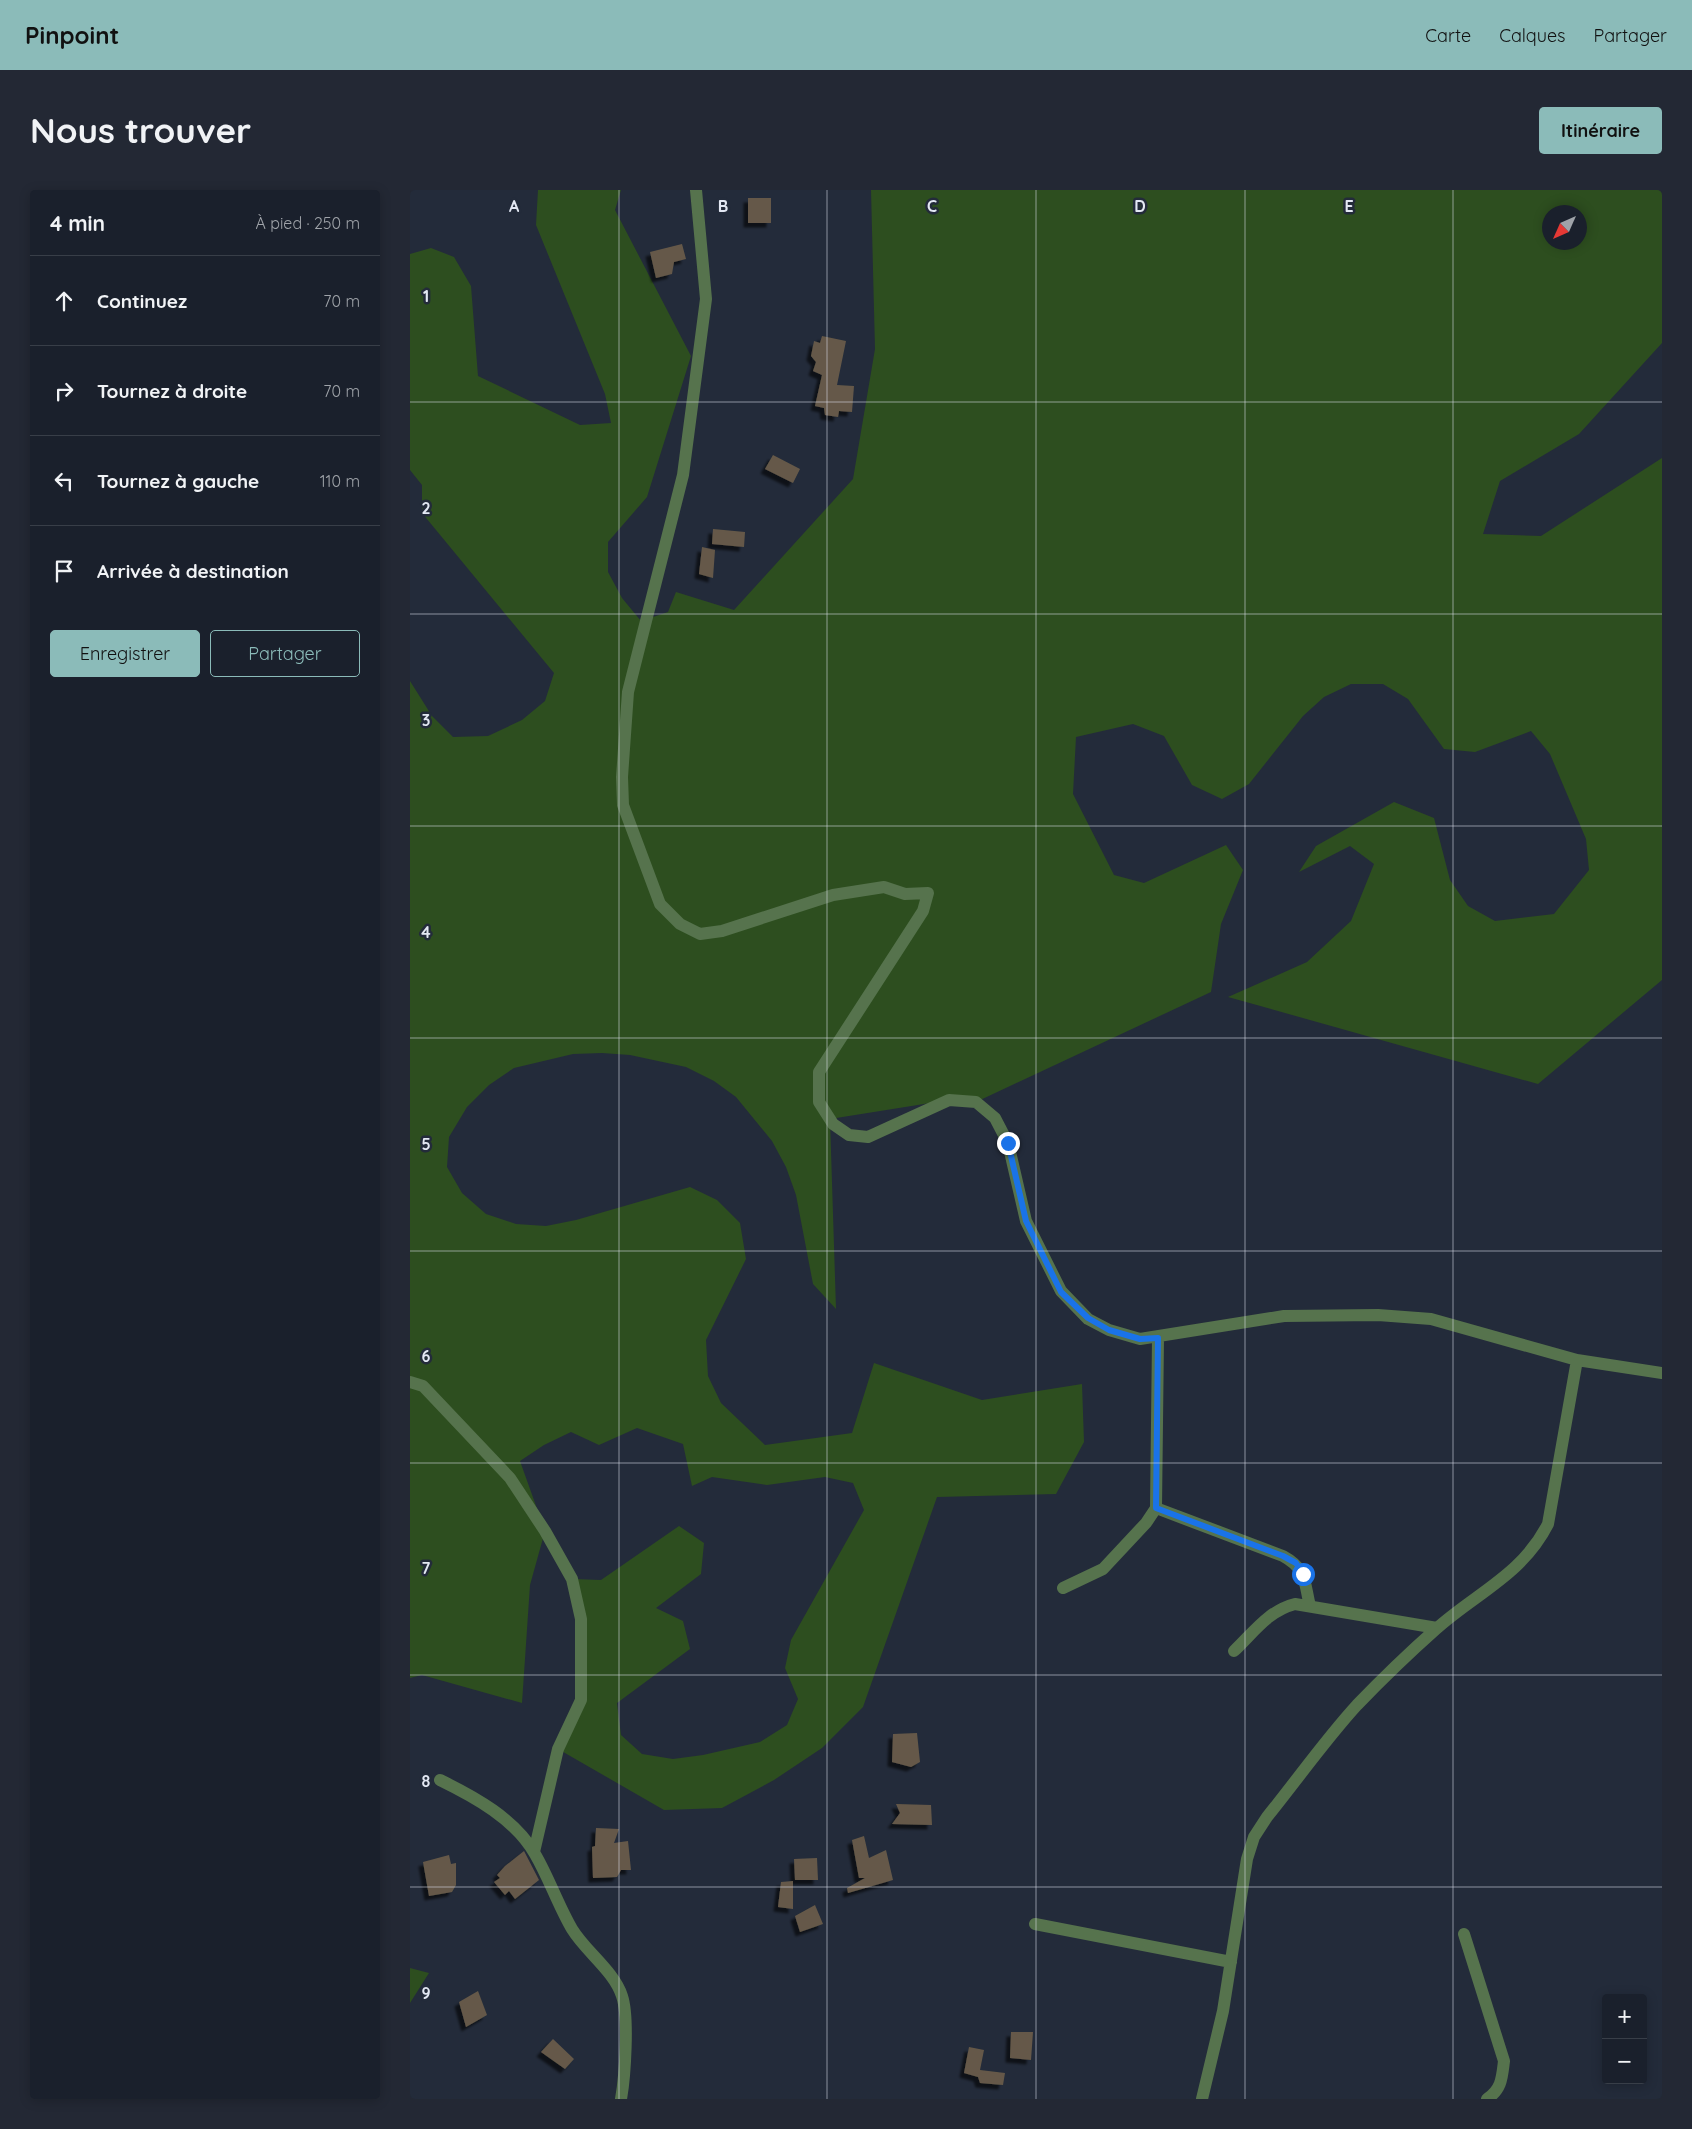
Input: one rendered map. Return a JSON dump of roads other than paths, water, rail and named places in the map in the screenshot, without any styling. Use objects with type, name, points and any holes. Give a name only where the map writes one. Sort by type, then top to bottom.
[{"type":"street","points":[[696,190],[706,299],[683,475],[628,692],[622,778],[623,805],[660,904],[680,924],[700,934],[722,931],[833,895],[884,887],[905,894],[928,893],[923,911],[819,1072],[819,1102],[833,1124],[849,1135],[868,1137],[949,1100],[976,1102],[995,1118],[1008,1143],[1026,1221],[1061,1292],[1088,1318],[1109,1330],[1140,1339],[1158,1338],[1284,1316],[1378,1315],[1432,1319],[1577,1360],[1662,1373]]},
{"type":"street","points":[[1064,1588],[1103,1569],[1146,1523],[1156,1508],[1158,1338]]},
{"type":"street","points":[[1202,2099],[1223,2011],[1247,1859],[1254,1837],[1356,1706],[1436,1628],[1528,1557],[1539,1541],[1548,1524],[1577,1360]]},
{"type":"street","points":[[410,1382],[423,1386],[510,1478],[545,1531],[572,1579],[581,1619],[581,1700],[558,1750],[534,1852]]},
{"type":"street","points":[[1156,1508],[1283,1556],[1296,1563],[1303,1574],[1310,1606]]},
{"type":"street","points":[[1234,1651],[1280,1608],[1295,1604],[1436,1628]]},
{"type":"street","points":[[440,1780],[461,1790],[504,1818],[534,1852],[572,1929],[618,1987],[623,1998],[623,2077],[621,2099]]},
{"type":"street","points":[[1035,1924],[1231,1962]]},
{"type":"street","points":[[1464,1934],[1504,2061],[1502,2080],[1497,2093],[1487,2099]]}]
